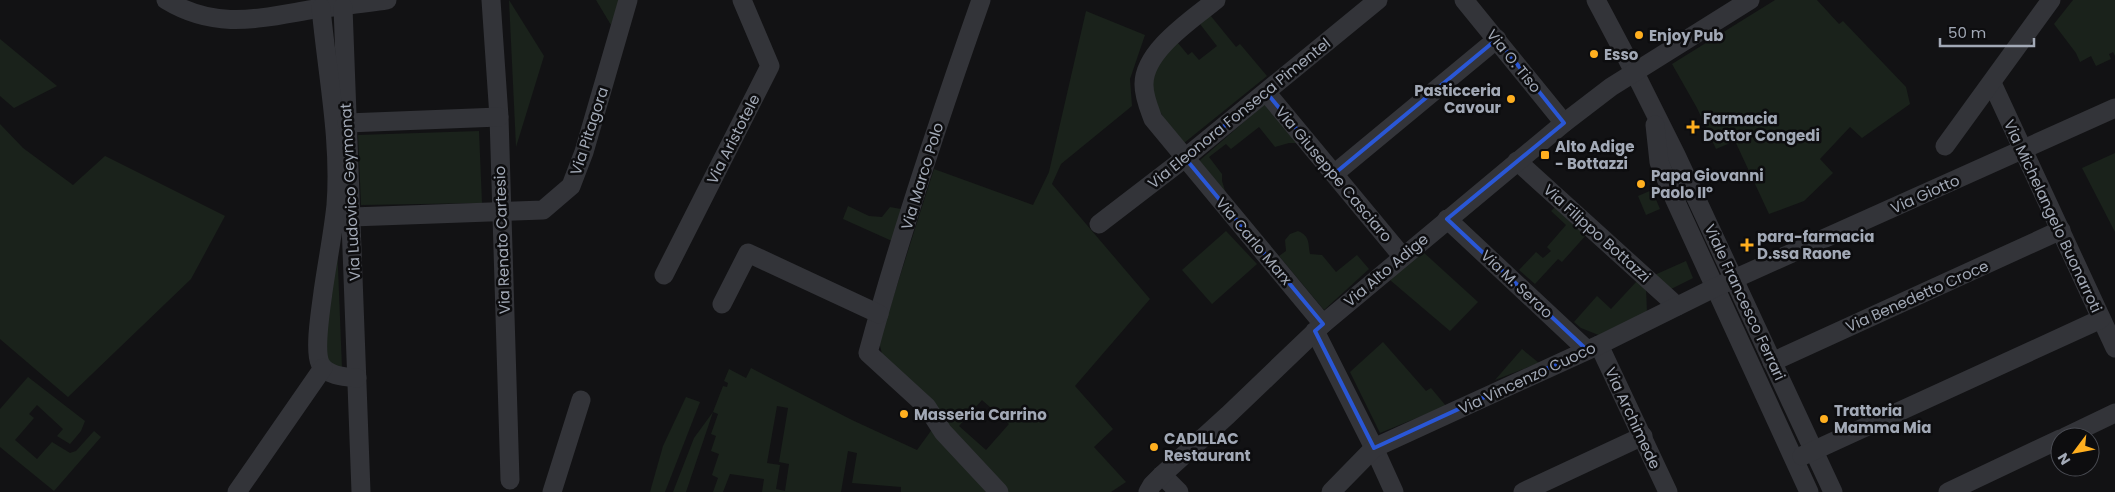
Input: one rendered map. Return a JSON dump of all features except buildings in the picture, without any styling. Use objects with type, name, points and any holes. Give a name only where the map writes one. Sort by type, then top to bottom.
[{"type":"street","points":[[166,0],[196,14],[225,20],[249,20],[282,7],[343,7],[387,0]]},
{"type":"street","name":"Via Renato Cartesio","points":[[491,0],[499,117],[510,480]]},
{"type":"street","name":"Via Pitagora","points":[[343,217],[501,213],[543,210],[571,186],[584,152],[628,0]]},
{"type":"street","name":"Via Aristotele","points":[[664,275],[770,66],[742,0]]},
{"type":"street","name":"Via Marco Polo","points":[[981,0],[947,95],[868,353],[927,407],[943,432],[999,492]]},
{"type":"street","name":"Via Carlo Marx","points":[[1216,0],[1162,45],[1150,65],[1144,83],[1146,100],[1153,119],[1319,328],[1394,492]]},
{"type":"street","name":"Via Eleonora Fonseca Pimentel","points":[[1099,224],[1185,158],[1378,0]]},
{"type":"street","name":"Via O. Tiso","points":[[1464,0],[1564,123]]},
{"type":"street","name":"Viale Francesco Ferrari","points":[[1596,0],[1676,155],[1833,492]]},
{"type":"street","name":"Via Alto Adige","points":[[1150,486],[1319,328],[1402,256],[1517,161],[1611,87],[1729,5],[1750,0]]},
{"type":"street","points":[[1945,146],[2051,0]]},
{"type":"street","name":"Via Ludovico Geymonat","points":[[323,368],[318,356],[320,312],[343,217],[346,122],[343,7]]},
{"type":"street","name":"Via Ludovico Geymonat","points":[[321,8],[335,145],[336,179],[343,217],[357,378],[361,492]]},
{"type":"street","points":[[1334,174],[1497,39]]},
{"type":"street","name":"Via Michelangelo Buonarroti","points":[[1992,83],[2115,348]]},
{"type":"street","name":"Via Giuseppe Casciaro","points":[[1266,92],[1402,256]]},
{"type":"street","name":"Via Giotto","points":[[1734,280],[2115,108]]},
{"type":"street","name":"Viale Francesco Ferrari","points":[[1654,113],[1660,162],[1714,288],[1809,492]]},
{"type":"street","points":[[346,122],[499,117]]},
{"type":"street","name":"Via Filippo Bottazzi","points":[[1517,161],[1677,306]]},
{"type":"street","name":"Via M. Serao","points":[[1447,219],[1593,347]]},
{"type":"street","name":"Via Benedetto Croce","points":[[1772,362],[2061,230]]},
{"type":"street","points":[[722,304],[748,253],[879,314]]},
{"type":"street","name":"Via Vincenzo Cuoco","points":[[1331,492],[1374,448],[1734,280]]},
{"type":"street","points":[[1794,460],[2100,319]]},
{"type":"street","name":"Via Archimede","points":[[1593,347],[1643,436],[1668,492]]},
{"type":"street","points":[[237,492],[323,368],[339,376],[357,378]]},
{"type":"street","points":[[552,492],[581,400]]},
{"type":"street","points":[[2086,427],[2115,413]]},
{"type":"street","points":[[1523,492],[1643,436]]},
{"type":"street","points":[[1948,492],[2050,444]]},
{"type":"street","points":[[1150,486],[1179,492]]},
{"type":"highlighted area","points":[[1497,39],[1564,123],[1447,219],[1587,350],[1374,448],[1315,331],[1323,324],[1185,158],[1266,92],[1334,174]]},
{"type":"shaded area","points":[[509,0],[544,56],[516,147]]},
{"type":"shaded area","points":[[596,0],[620,0],[611,25]]},
{"type":"shaded area","points":[[1775,0],[1817,0],[1839,24],[1843,21],[1906,87],[1910,104],[1862,138],[1850,127],[1820,159],[1833,173],[1804,201],[1769,214],[1735,141],[1716,149],[1697,108],[1672,64]]},
{"type":"shaded area","points":[[2073,0],[2115,0],[2115,56],[2113,52],[2109,54],[2111,59],[2096,66],[2091,56],[2080,62],[2076,53],[2054,24]]},
{"type":"shaded area","points":[[1086,11],[1145,35],[1130,79],[1132,106],[1061,164],[1052,184],[1150,299],[1075,386],[1113,429],[1094,447],[1126,482],[1111,492],[1007,492],[882,354],[879,342],[934,169],[1033,205],[1049,172]],"holes":[[[982,400],[1009,424],[986,450],[959,426]]]},
{"type":"shaded area","points":[[1210,15],[1236,47],[1240,44],[1267,76],[1184,143],[1159,110],[1152,91],[1152,81],[1159,63],[1177,42],[1188,55],[1192,52],[1199,60],[1217,46],[1200,24]]},
{"type":"shaded area","points":[[0,39],[57,86],[14,108],[0,96]]},
{"type":"shaded area","points":[[1268,101],[1297,143],[1275,147],[1259,127],[1231,149],[1226,144],[1209,157],[1222,174],[1226,194],[1199,161]]},
{"type":"shaded area","points":[[0,124],[23,148],[73,185],[105,156],[225,216],[191,279],[68,397],[0,339]]},
{"type":"shaded area","points":[[479,131],[482,203],[361,205],[358,135]]},
{"type":"shaded area","points":[[2115,153],[2115,232],[2082,168]]},
{"type":"shaded area","points":[[1652,190],[1660,209],[1646,215],[1638,196]]},
{"type":"shaded area","points":[[848,206],[869,216],[882,217],[890,207],[901,209],[892,241],[843,219]]},
{"type":"shaded area","points":[[1556,206],[1587,234],[1562,262],[1558,259],[1535,284],[1519,270],[1536,252],[1543,258],[1551,251],[1547,247],[1566,225],[1551,211]]},
{"type":"shaded area","points":[[1226,231],[1257,264],[1212,304],[1182,270]]},
{"type":"shaded area","points":[[1298,231],[1307,238],[1310,254],[1322,255],[1336,272],[1357,255],[1369,269],[1324,310],[1279,256],[1286,251],[1285,240],[1290,234]]},
{"type":"shaded area","points":[[337,243],[342,368],[328,364],[322,348]]},
{"type":"shaded area","points":[[1422,251],[1478,302],[1450,331],[1390,280]]},
{"type":"shaded area","points":[[1686,261],[1693,278],[1669,290],[1650,277]]},
{"type":"shaded area","points":[[1638,280],[1646,287],[1647,313],[1601,336],[1581,328],[1574,322],[1597,296],[1611,309]]},
{"type":"shaded area","points":[[1383,342],[1426,391],[1431,388],[1446,406],[1380,433],[1350,372]]},
{"type":"shaded area","points":[[1522,349],[1539,363],[1495,380]]},
{"type":"shaded area","points":[[751,368],[852,420],[917,450],[933,428],[994,492],[901,492],[901,487],[852,483],[857,453],[848,451],[841,492],[762,492],[764,479],[730,474],[723,492],[713,492],[718,478],[712,475],[719,454],[711,451],[716,436],[711,434],[718,414],[713,412],[723,386],[727,387],[728,383],[724,381],[729,369],[746,378]],"holes":[[[777,406],[788,408],[779,462],[789,464],[785,491],[776,489],[780,465],[767,463]]]},
{"type":"shaded area","points":[[28,377],[85,421],[81,431],[70,444],[57,436],[63,429],[37,405],[29,414],[34,418],[15,440],[37,459],[52,442],[70,453],[76,451],[94,431],[101,437],[54,491],[0,447],[0,409]]},
{"type":"shaded area","points":[[686,397],[700,402],[665,492],[650,492],[663,446]]},
{"type":"shaded area","points":[[713,412],[686,492],[673,492],[694,438]]},
{"type":"place","name":"Enjoy Pub","points":[[1639,35]]},
{"type":"place","name":"Esso","points":[[1594,54]]},
{"type":"place","name":"Pasticceria Cavour","points":[[1511,99]]},
{"type":"place","name":"Farmacia Dottor Congedi","points":[[1693,127]]},
{"type":"place","name":"Alto Adige - Bottazzi","points":[[1545,155]]},
{"type":"place","name":"Papa Giovanni Paolo II°","points":[[1641,184]]},
{"type":"place","name":"para-farmacia D.ssa Raone","points":[[1747,245]]},
{"type":"place","name":"Masseria Carrino","points":[[904,414]]},
{"type":"place","name":"Trattoria Mamma Mia","points":[[1824,419]]},
{"type":"place","name":"CADILLAC Restaurant","points":[[1154,447]]}]
